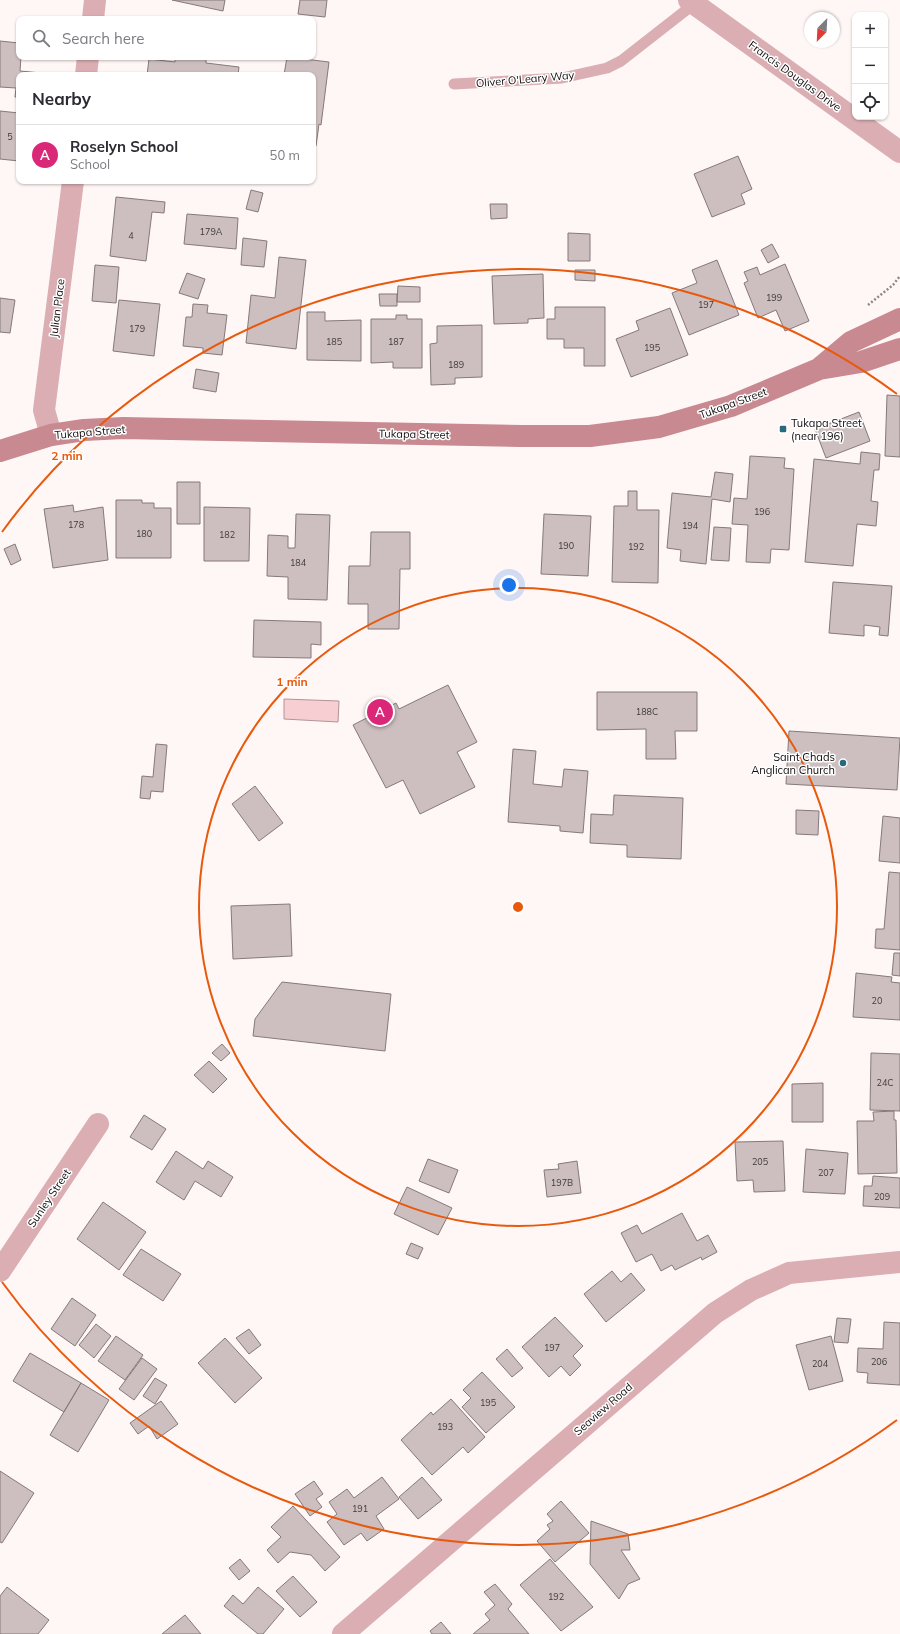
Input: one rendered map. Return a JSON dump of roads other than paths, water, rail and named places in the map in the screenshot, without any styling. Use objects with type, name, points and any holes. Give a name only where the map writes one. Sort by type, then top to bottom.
[{"type":"main road","name":"Tukapa Street","points":[[819,369],[851,342],[900,319]]},
{"type":"main road","name":"Tukapa Street","points":[[0,451],[50,435],[84,430],[123,428],[513,436],[590,436],[659,427],[731,406],[819,369],[861,362],[900,349]]},
{"type":"street","points":[[93,16],[95,0]]},
{"type":"street","name":"Francis Douglas Drive","points":[[692,2],[900,152]]},
{"type":"street","points":[[86,72],[88,60]]},
{"type":"street","name":"Julian Place","points":[[50,435],[44,410],[73,184]]},
{"type":"street","name":"Sunley Street","points":[[0,1271],[98,1124]]},
{"type":"street","name":"Seaview Road","points":[[343,1634],[715,1313],[750,1290],[789,1273],[900,1262]]},
{"type":"lane","name":"Oliver O'Leary Way","points":[[454,84],[562,78],[607,68],[621,61],[692,2]]},
{"type":"place","name":"Tukapa Street (near 196)","points":[[783,429]]},
{"type":"place","name":"Roselyn School","points":[[380,712]]},
{"type":"place","name":"Saint Chads Anglican Church","points":[[843,763]]}]
